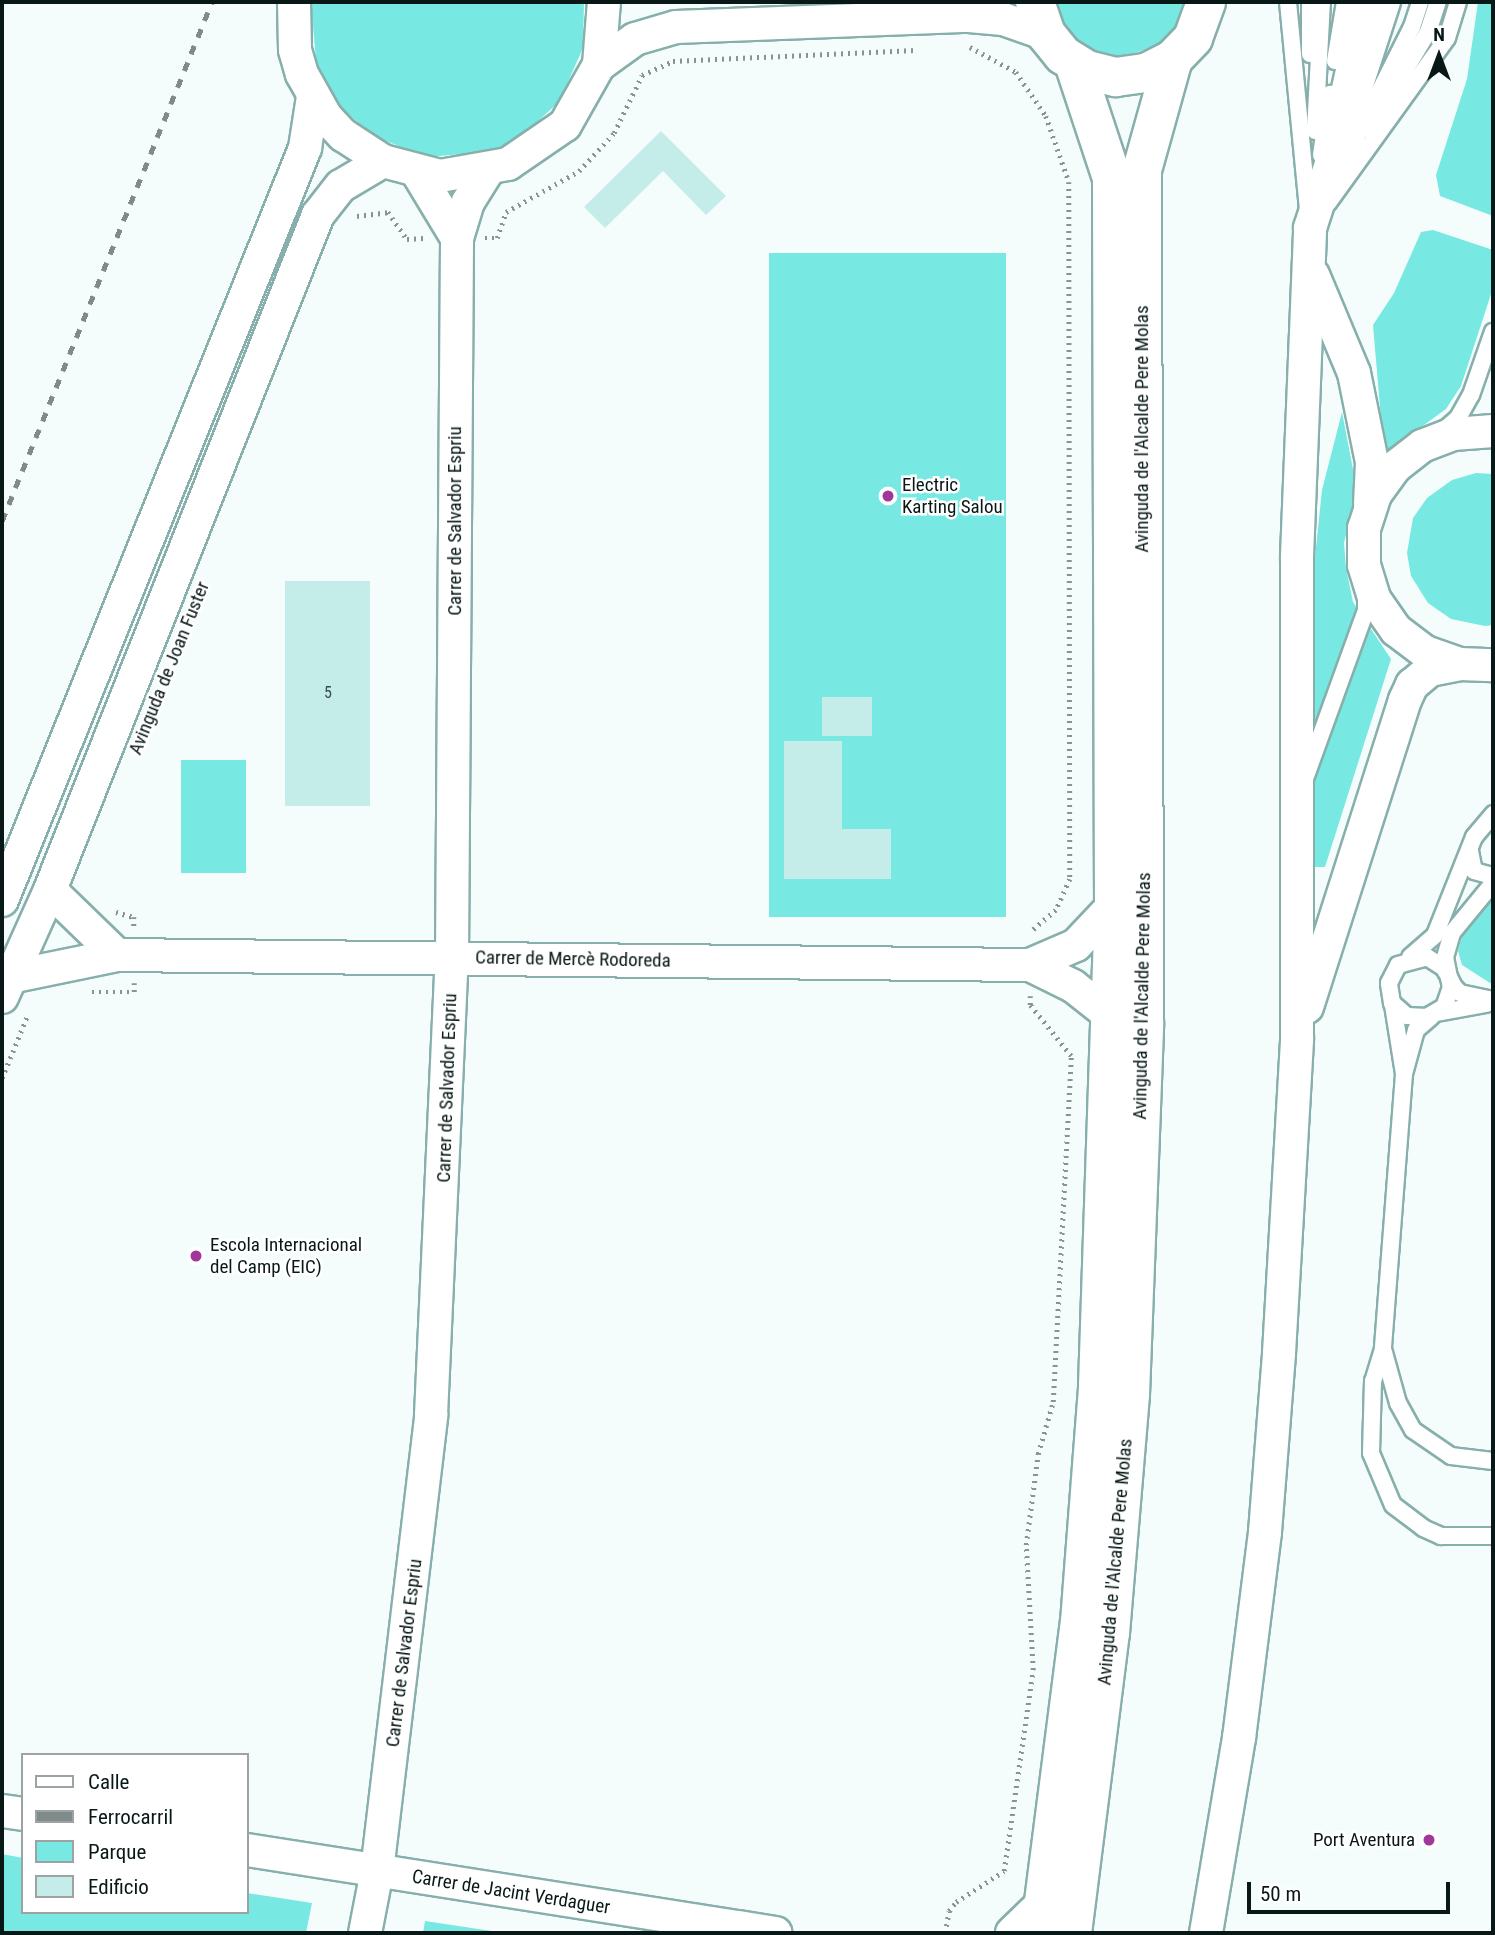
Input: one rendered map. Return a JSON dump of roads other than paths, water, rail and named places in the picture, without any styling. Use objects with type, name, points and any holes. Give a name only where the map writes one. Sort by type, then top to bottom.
[{"type":"street","points":[[293,2],[295,50],[313,97],[343,135],[383,161],[416,172],[463,175],[487,171],[529,153],[565,125],[598,65],[604,2]]},
{"type":"street","points":[[598,65],[635,39],[677,27],[980,16],[1014,21],[1040,18],[1074,63],[1116,77],[1146,73],[1173,59],[1193,38],[1206,2]]},
{"type":"street","points":[[1206,1933],[1238,1738],[1265,1532],[1297,1038],[1297,556],[1310,228],[1384,2]]},
{"type":"street","name":"Avinguda de l'Alcalde Pere Molas","points":[[1072,1933],[1110,1633],[1130,1394],[1144,1022],[1142,170],[1173,59]]},
{"type":"street","name":"Avinguda de l'Alcalde Pere Molas","points":[[1042,1917],[1080,1622],[1097,1400],[1114,905],[1112,178],[1074,63]]},
{"type":"street","points":[[2,900],[300,159],[313,97]]},
{"type":"street","name":"Avinguda de Joan Fuster","points":[[15,992],[50,890],[317,215],[341,186],[383,161]]},
{"type":"street","name":"Carrer de Salvador Espriu","points":[[365,1933],[377,1871],[431,1415],[452,958],[457,238],[468,202],[487,171]]},
{"type":"street","points":[[416,172],[457,238]]},
{"type":"street","points":[[1308,264],[1354,373],[1373,477],[1364,528],[1364,565],[1375,600],[1396,630],[1425,652],[1460,664]]},
{"type":"street","points":[[1364,528],[1375,495],[1395,467],[1422,446],[1453,434],[1493,431]]},
{"type":"street","points":[[1297,1038],[1412,685],[1430,670],[1460,664],[1493,665]]},
{"type":"street","points":[[50,890],[125,956]]},
{"type":"street","name":"Carrer de Mercè Rodoreda","points":[[15,992],[125,956],[1030,965],[1076,945],[1114,905]]},
{"type":"street","name":"Carrer de Mercè Rodoreda","points":[[1030,965],[1073,986],[1111,1016]]},
{"type":"street","points":[[2,1811],[21,1814]]},
{"type":"street","name":"Carrer de Jacint Verdaguer","points":[[248,1850],[776,1933]]},
{"type":"street","points":[[1012,1933],[1042,1917]]},
{"type":"lane","points":[[1288,2],[1310,228]]},
{"type":"lane","points":[[1310,2],[1310,228]]},
{"type":"lane","points":[[1310,228],[1322,2]]},
{"type":"lane","points":[[1310,228],[1345,2]]},
{"type":"lane","points":[[1310,228],[1359,2]]},
{"type":"lane","points":[[1310,228],[1397,2]]},
{"type":"lane","points":[[1310,228],[1412,27],[1420,2]]},
{"type":"lane","points":[[1310,228],[1428,32],[1438,2]]},
{"type":"lane","points":[[1310,228],[1447,38],[1458,2]]},
{"type":"lane","points":[[1422,446],[1458,418],[1471,396],[1493,331]]},
{"type":"lane","points":[[1297,814],[1316,746],[1366,610],[1364,565]]},
{"type":"lane","points":[[1460,664],[1493,673]]},
{"type":"lane","points":[[1404,1074],[1389,983],[1398,965],[1434,935],[1471,845],[1493,814]]},
{"type":"lane","points":[[1471,845],[1474,871],[1493,876]]},
{"type":"lane","points":[[1493,883],[1451,933],[1445,957],[1449,997],[1434,1015],[1416,1030],[1404,1074],[1383,1349],[1373,1381],[1371,1453],[1384,1491],[1393,1504],[1423,1528],[1441,1536],[1493,1536]]},
{"type":"lane","points":[[1407,960],[1427,957],[1449,977],[1460,993],[1493,1001]]},
{"type":"lane","points":[[1392,1003],[1407,1016],[1434,1015],[1493,1001]]},
{"type":"lane","points":[[1383,1349],[1398,1403],[1413,1430],[1451,1456],[1493,1461]]},
{"type":"railway","points":[[2,521],[212,2]]},
{"type":"place","name":"Electric Karting Salou","points":[[888,496]]},
{"type":"place","name":"Escola Internacional del Camp (EIC)","points":[[196,1256]]},
{"type":"place","name":"Port Aventura","points":[[1429,1840]]}]
